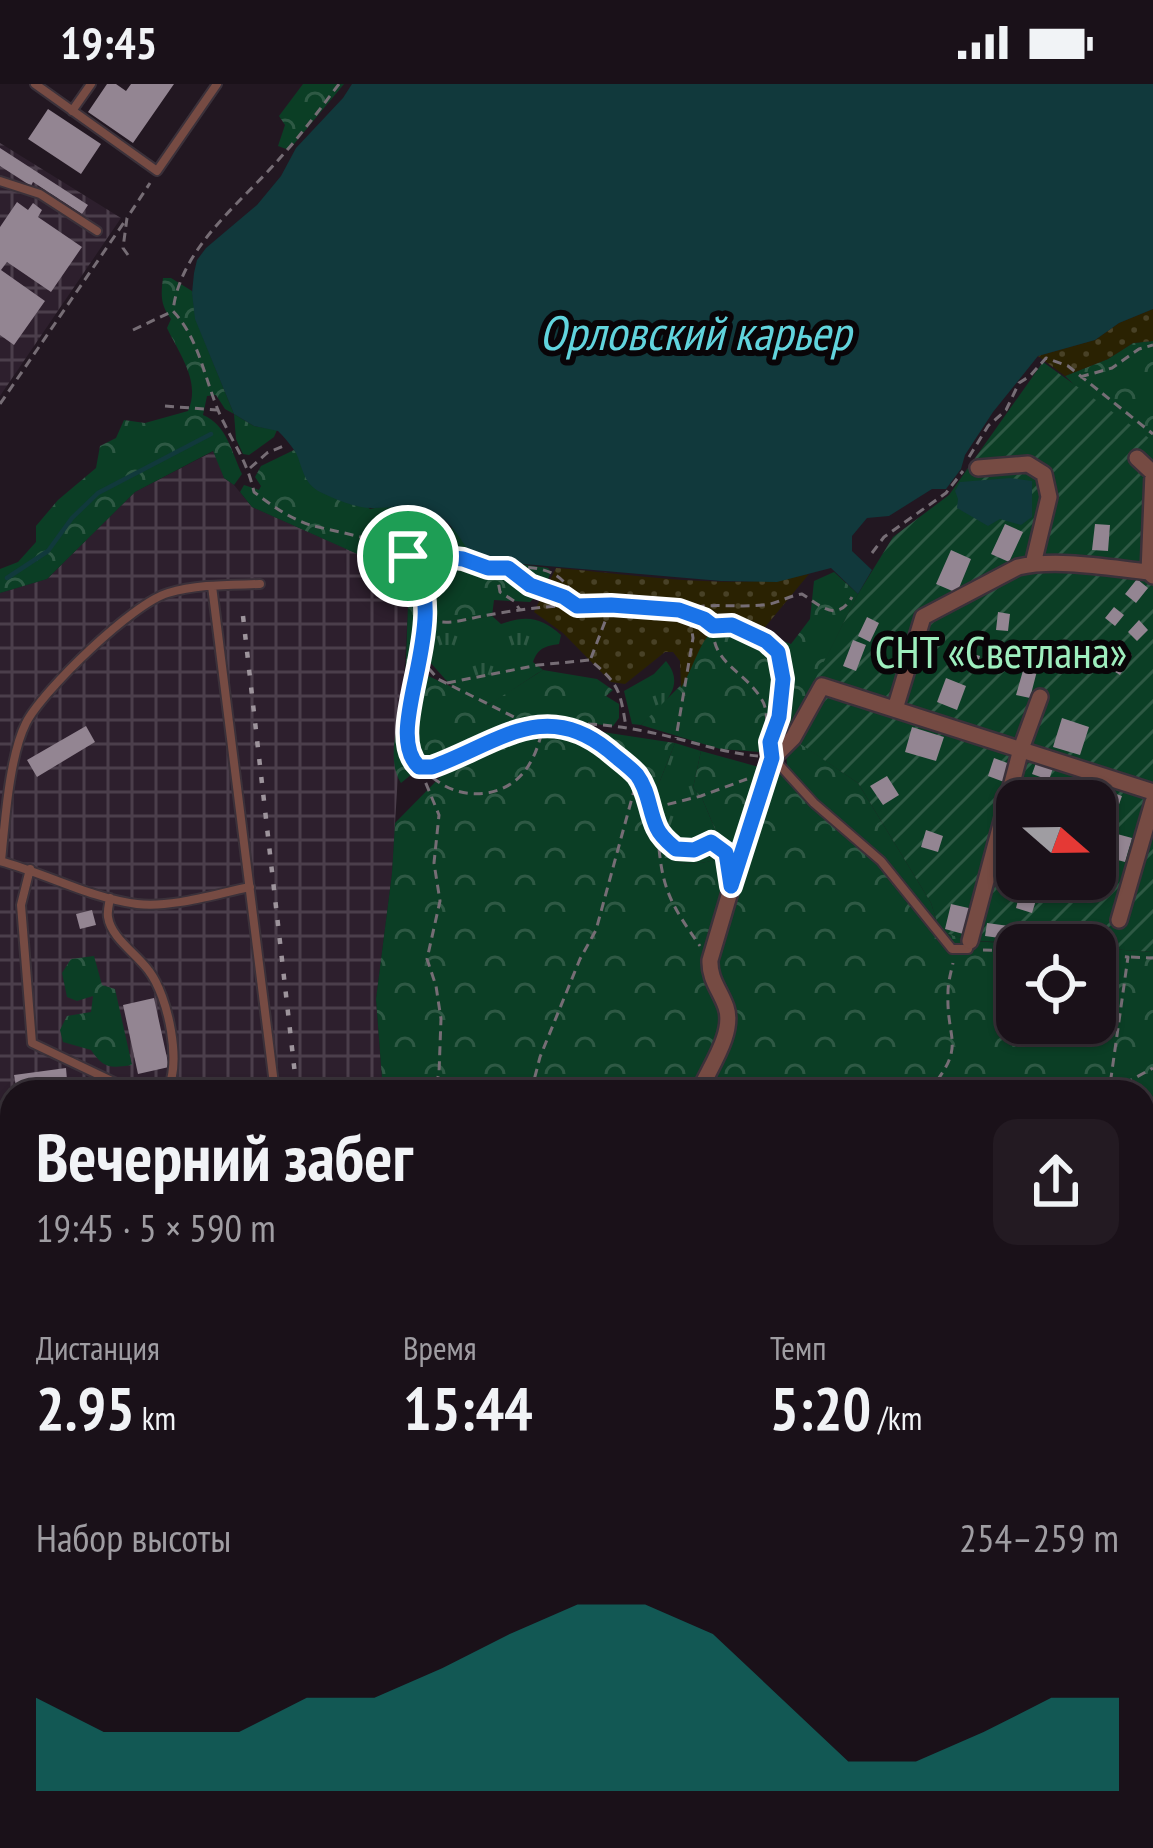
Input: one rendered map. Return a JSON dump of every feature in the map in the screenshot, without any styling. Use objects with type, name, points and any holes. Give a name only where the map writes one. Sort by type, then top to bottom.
[{"type":"street","points":[[895,709],[922,617],[1018,567],[1033,564],[1151,574],[1153,473],[1137,458]]},
{"type":"street","points":[[978,468],[1028,464],[1044,474],[1049,497],[1033,564]]},
{"type":"street","points":[[704,1080],[729,1026],[728,1010],[709,973],[710,960],[770,757],[793,738],[821,686],[1153,792]]},
{"type":"street","points":[[969,945],[1021,749],[1040,697]]},
{"type":"street","points":[[1119,920],[1153,802]]},
{"type":"lane","points":[[34,84],[157,171],[217,84]]},
{"type":"lane","points":[[72,110],[91,84]]},
{"type":"lane","points":[[0,181],[40,194],[97,231]]},
{"type":"lane","points":[[250,886],[140,904],[0,861],[25,725],[47,692],[139,606],[163,594],[260,584]]},
{"type":"lane","points":[[212,586],[274,1080]]},
{"type":"lane","points":[[770,757],[828,817],[881,861],[952,949],[969,945]]},
{"type":"lane","points":[[30,869],[21,905],[32,1043],[110,1080]]},
{"type":"lane","points":[[110,898],[108,917],[116,934],[151,973],[162,994],[175,1061],[172,1080]]},
{"type":"path","points":[[340,84],[193,256],[175,294],[173,311],[206,369],[254,492],[309,524],[382,543],[421,560],[445,557],[559,574],[579,606]]},
{"type":"path","points":[[0,404],[157,171]]},
{"type":"path","points":[[128,218],[123,248],[128,255]]},
{"type":"path","points":[[133,330],[173,311]]},
{"type":"path","points":[[1080,377],[1112,368],[1153,345]]},
{"type":"path","points":[[872,553],[884,537],[952,488],[988,426],[1004,413],[1018,383],[1043,360],[1054,359],[1153,434]]},
{"type":"path","points":[[165,406],[219,410]]},
{"type":"path","points":[[249,470],[268,453],[286,446]]},
{"type":"path","points":[[408,556],[424,582],[426,617],[407,738],[412,760],[443,785],[467,794],[485,793],[514,785],[530,763],[544,726]]},
{"type":"path","points":[[495,568],[500,592],[520,610]]},
{"type":"path","points":[[508,568],[530,585],[579,606]]},
{"type":"path","points":[[679,610],[701,604],[758,606],[802,594],[839,612],[852,597]]},
{"type":"path","points":[[426,617],[436,622],[457,621],[520,610],[611,605],[689,612],[713,626],[732,625],[766,641],[782,663],[782,697],[770,757],[701,796],[651,808]]},
{"type":"path","points":[[590,660],[611,605]]},
{"type":"path","points":[[676,738],[693,638],[689,612]]},
{"type":"path","points":[[713,626],[716,652],[763,701],[770,757]]},
{"type":"path","points":[[422,650],[430,671],[447,683],[533,727]]},
{"type":"path","points":[[447,683],[590,660],[620,692],[626,728]]},
{"type":"path","points":[[419,767],[432,767],[504,734],[561,725],[626,728],[735,754],[770,757]]},
{"type":"path","points":[[561,725],[596,740],[638,776],[658,832],[660,863],[672,908],[710,960]]},
{"type":"path","points":[[419,767],[439,815],[434,863],[440,901],[427,959],[441,1019],[437,1080]]},
{"type":"path","points":[[533,1080],[580,959],[596,930],[638,776]]},
{"type":"path","points":[[658,832],[676,849],[694,850],[711,842],[726,853]]},
{"type":"path","points":[[969,945],[996,948]]},
{"type":"path","points":[[938,1080],[953,1056],[947,987],[952,949]]},
{"type":"path","points":[[1116,956],[1153,958]]},
{"type":"path","points":[[1111,1080],[1128,957]]},
{"type":"shaded area","points":[[0,143],[121,218],[0,396]]},
{"type":"shaded area","points":[[214,451],[224,478],[252,507],[410,577],[392,873],[376,999],[382,1080],[0,1080],[0,593],[47,579],[135,492]]},
{"type":"green space","points":[[303,84],[344,84],[289,150],[278,146],[285,125],[279,116]]},
{"type":"green space","points":[[163,278],[192,291],[196,320],[234,414],[216,395],[207,396],[203,415],[223,432],[242,474],[234,485],[224,478],[213,451],[135,492],[47,579],[0,593],[0,569],[18,562],[36,542],[36,526],[96,468],[100,446],[116,438],[124,420],[145,423],[188,411],[190,379],[167,328],[171,319],[162,299]]},
{"type":"green space","points":[[1153,341],[1153,460],[1065,376],[1133,343]]},
{"type":"green space","name":"СНТ «Светлана»","points":[[1043,362],[1153,441],[1153,952],[1116,949],[1116,924],[996,924],[996,942],[970,941],[940,931],[931,903],[858,783],[787,735],[858,594],[893,537],[949,495]]},
{"type":"green space","points":[[234,414],[254,426],[277,430],[274,437],[249,455],[243,454]]},
{"type":"green space","points":[[294,450],[370,509],[405,508],[404,524],[392,539],[371,532],[369,539],[402,559],[416,580],[419,608],[414,663],[424,674],[477,704],[488,705],[543,670],[597,679],[613,690],[606,696],[619,704],[619,718],[613,726],[532,717],[428,761],[401,783],[394,748],[404,712],[409,577],[252,507],[240,492],[244,485],[259,490],[255,477],[261,466]]},
{"type":"green space","points":[[430,512],[460,534],[484,564],[548,568],[545,587],[530,602],[494,600],[492,616],[436,620],[425,564]]},
{"type":"green space","points":[[834,572],[858,594],[788,735],[858,783],[931,903],[940,931],[970,941],[996,942],[996,1044],[1116,1044],[1116,949],[1153,952],[1153,1080],[382,1080],[376,999],[395,823],[456,761],[519,735],[576,728],[675,743],[648,811],[649,838],[678,861],[714,860],[721,843],[693,788],[701,751],[788,775],[786,754],[720,749],[641,725],[684,682],[704,638],[712,632],[740,625],[791,644],[810,619],[814,581]]},
{"type":"green space","points":[[492,616],[501,624],[518,619],[540,621],[561,635],[559,644],[543,648],[535,657],[533,662],[543,670],[491,703],[479,705],[462,695],[427,659],[430,632],[436,620]]},
{"type":"green space","points":[[666,661],[674,680],[669,696],[641,725],[632,724],[624,691],[654,674]]},
{"type":"green space","points":[[675,743],[701,751],[693,788],[721,843],[715,860],[678,861],[649,838],[648,811]]},
{"type":"green space","points":[[94,956],[102,985],[115,989],[132,1065],[108,1066],[91,1050],[63,1042],[60,1030],[67,1016],[91,1012],[93,996],[77,1001],[67,997],[62,973],[71,959]]},
{"type":"sand","points":[[1153,309],[1153,341],[1133,343],[1065,376],[1038,356],[1095,340],[1119,323]]},
{"type":"sand","points":[[556,568],[717,582],[809,574],[761,632],[727,626],[708,637],[681,688],[680,661],[673,652],[665,652],[625,684],[611,682],[563,633],[534,612]]},
{"type":"water","name":"Орловский карьер","points":[[352,84],[1153,84],[1153,309],[1119,323],[1095,340],[1038,356],[993,412],[946,489],[932,489],[889,516],[867,518],[852,536],[852,551],[872,570],[858,594],[831,568],[777,582],[721,581],[482,561],[453,528],[430,512],[361,507],[314,488],[278,431],[254,426],[234,414],[195,319],[192,293],[197,260],[257,205],[296,148]]},
{"type":"water","points":[[1032,481],[1032,517],[1021,525],[1000,519],[988,526],[957,508],[955,491],[960,482]]},
{"type":"building","points":[[107,84],[126,91],[131,84],[174,84],[133,143],[88,112]]},
{"type":"building","points":[[48,109],[101,144],[81,174],[28,139]]},
{"type":"building","points":[[0,148],[88,205],[82,214],[0,166]]},
{"type":"building","points":[[17,202],[28,210],[33,203],[42,210],[38,217],[82,247],[51,292],[7,262],[1,270],[45,301],[14,345],[0,335],[0,227]]},
{"type":"building","points":[[1005,524],[1023,532],[1009,562],[991,554]]},
{"type":"building","points":[[1095,524],[1110,525],[1108,551],[1092,550]]},
{"type":"building","points":[[951,550],[971,559],[957,593],[936,584]]},
{"type":"building","points":[[1137,579],[1148,588],[1136,603],[1125,594]]},
{"type":"building","points":[[1114,607],[1124,615],[1115,626],[1105,618]]},
{"type":"building","points":[[998,612],[1010,614],[1008,631],[996,630]]},
{"type":"building","points":[[867,617],[879,623],[870,642],[858,636]]},
{"type":"building","points":[[1139,620],[1148,630],[1137,641],[1128,632]]},
{"type":"building","points":[[853,640],[866,645],[856,671],[843,666]]},
{"type":"building","points":[[1088,647],[1107,654],[1101,672],[1081,665]]},
{"type":"building","points":[[1124,650],[1132,655],[1120,675],[1112,670]]},
{"type":"building","points":[[966,652],[980,656],[976,671],[962,667]]},
{"type":"building","points":[[1024,667],[1037,671],[1030,698],[1016,695]]},
{"type":"building","points":[[946,678],[966,686],[957,710],[937,702]]},
{"type":"building","points":[[1062,718],[1089,727],[1080,755],[1053,747]]},
{"type":"building","points":[[86,726],[95,742],[37,777],[27,760]]},
{"type":"building","points":[[912,727],[944,737],[936,761],[905,752]]},
{"type":"building","points":[[994,758],[1010,764],[1005,780],[988,776]]},
{"type":"building","points":[[1036,763],[1053,768],[1049,780],[1032,774]]},
{"type":"building","points":[[887,776],[899,795],[883,805],[870,786]]},
{"type":"building","points":[[926,830],[943,836],[938,852],[921,847]]},
{"type":"building","points":[[1116,834],[1132,838],[1125,862],[1116,860]]},
{"type":"building","points":[[1018,900],[1036,900],[1032,913],[1016,908]]},
{"type":"building","points":[[951,904],[973,909],[967,935],[945,929]]},
{"type":"building","points":[[92,910],[96,925],[80,929],[76,914]]},
{"type":"building","points":[[987,923],[996,924],[996,938],[985,936]]},
{"type":"building","points":[[154,998],[169,1067],[138,1074],[123,1005]]},
{"type":"building","points":[[66,1068],[67,1080],[15,1080],[14,1075]]},
{"type":"waterway","points":[[7,578],[48,551],[98,493],[211,434]]},
{"type":"railway","points":[[243,616],[296,1080]]},
{"type":"route","points":[[408,556],[508,568],[530,585],[577,606],[689,612],[713,626],[732,625],[778,652],[782,697],[770,742],[772,758],[731,886],[726,853],[711,842],[694,850],[676,849],[658,832],[638,776],[596,740],[561,725],[504,734],[432,767],[419,767],[412,760],[408,726],[426,617],[424,582],[408,556]]}]
